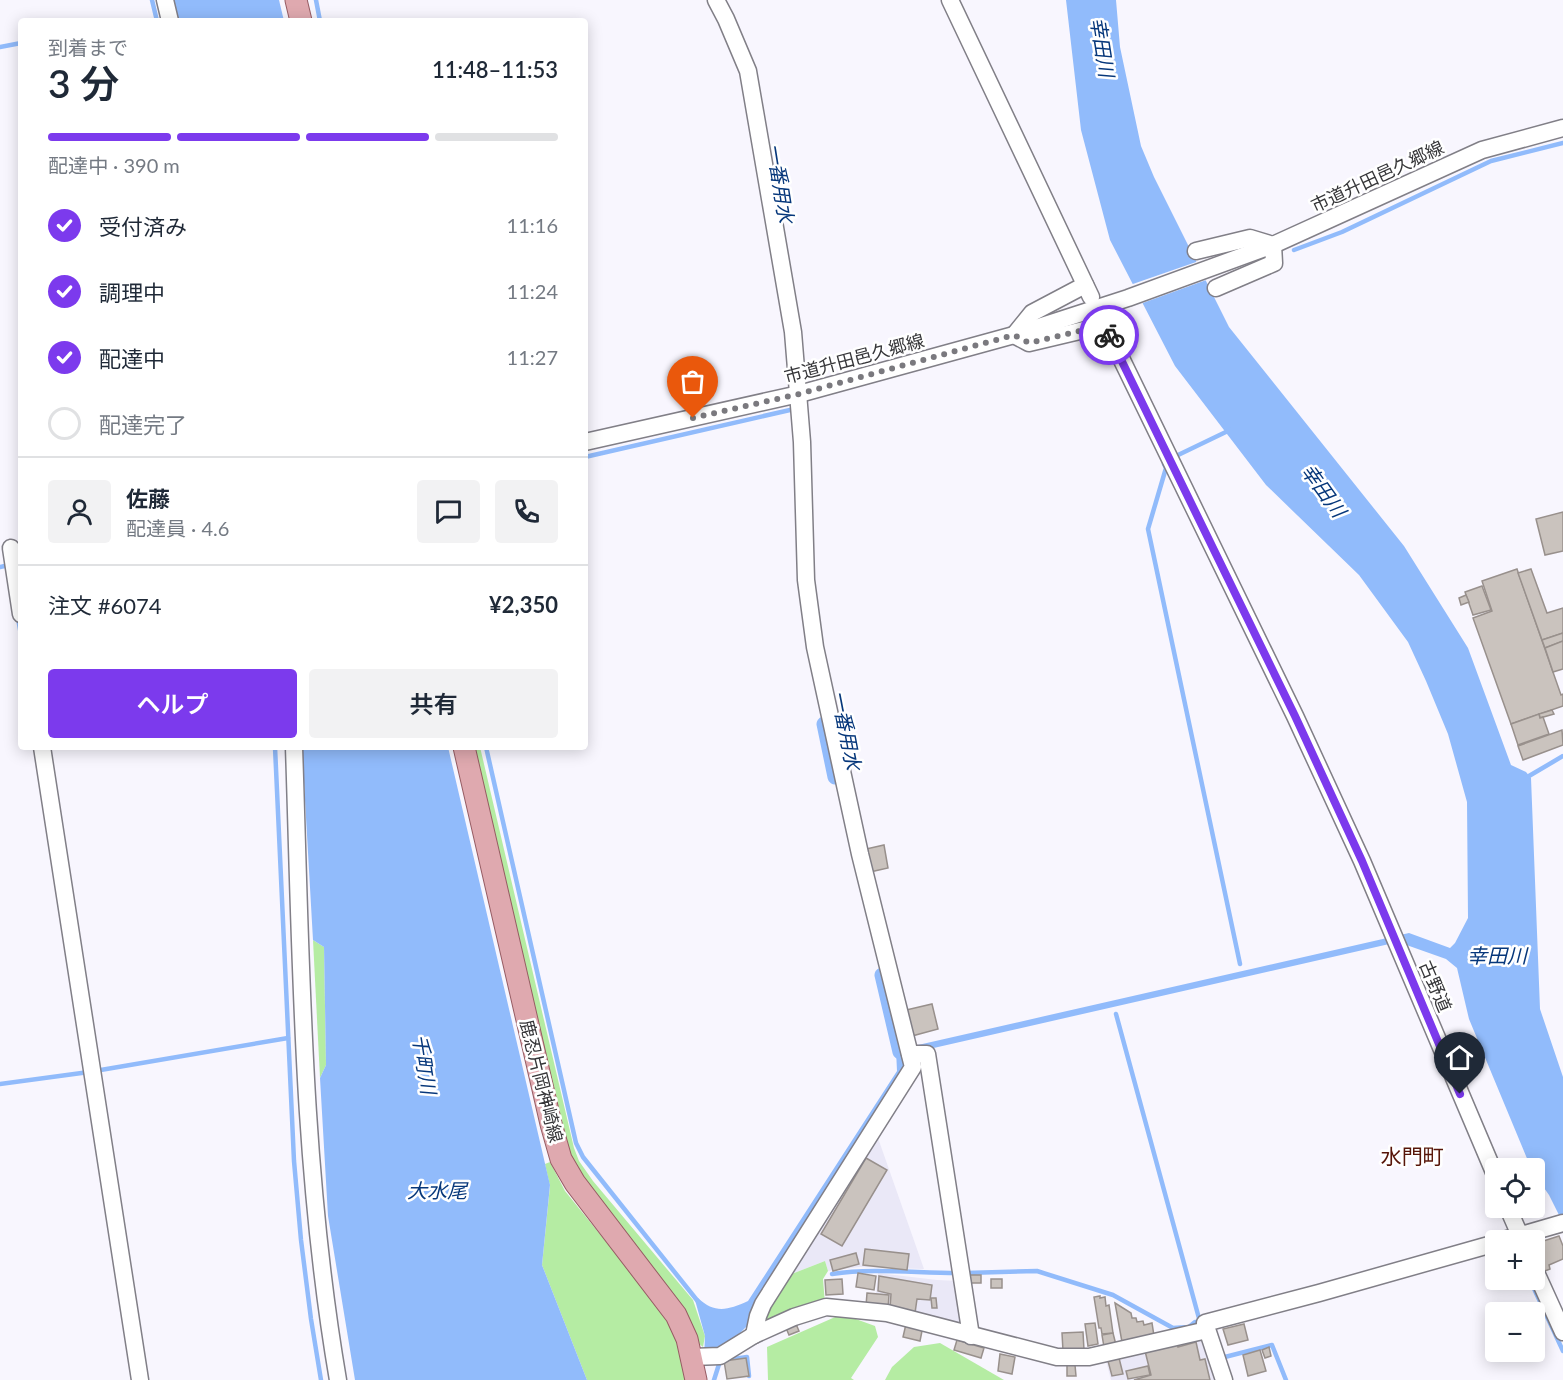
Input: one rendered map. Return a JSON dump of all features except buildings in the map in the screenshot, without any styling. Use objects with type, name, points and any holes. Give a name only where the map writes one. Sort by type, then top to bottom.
[{"type":"main road","points":[[296,0],[300,18]]},
{"type":"main road","name":"鹿忍片岡神崎線","points":[[465,750],[548,1113],[561,1159],[575,1183],[706,1357],[696,1380]]},
{"type":"street","points":[[165,0],[169,18]]},
{"type":"street","points":[[716,0],[748,71],[793,332],[799,394],[806,580],[815,647],[860,854],[913,1067],[763,1304],[754,1335]]},
{"type":"street","points":[[950,0],[1088,291],[1032,313],[1014,335]]},
{"type":"street","name":"市道升田邑久郷線","points":[[588,441],[799,394],[1014,335],[1128,298],[1273,245],[1482,150],[1563,128]]},
{"type":"street","points":[[1196,251],[1250,238],[1273,245],[1274,262],[1216,288]]},
{"type":"street","name":"古野道","points":[[1014,335],[1029,343],[1103,321],[1295,716],[1362,861],[1487,1158]]},
{"type":"street","points":[[12,555],[18,594]]},
{"type":"street","points":[[42,750],[140,1380]]},
{"type":"street","points":[[294,750],[299,920],[312,1187],[329,1327],[338,1380]]},
{"type":"street","points":[[909,1050],[927,1054],[971,1336]]},
{"type":"street","points":[[1541,1230],[1562,1223]]},
{"type":"street","points":[[1224,1380],[1205,1323],[1485,1246]]},
{"type":"street","points":[[1544,1290],[1563,1332]]},
{"type":"street","points":[[706,1357],[794,1317],[826,1307],[886,1313],[1057,1358],[1089,1357],[1207,1330]]},
{"type":"shaded area","points":[[878,1138],[924,1269],[860,1267],[828,1271],[825,1261],[784,1277]]},
{"type":"shaded area","points":[[878,1273],[959,1281],[966,1330],[889,1310],[890,1295],[876,1293]]},
{"type":"shaded area","points":[[1199,1337],[1217,1380],[1111,1380],[1106,1361]]},
{"type":"green space","points":[[474,750],[481,750],[574,1148],[579,1161],[593,1181],[693,1300],[705,1336],[703,1347],[697,1342],[568,1158]]},
{"type":"green space","points":[[313,940],[324,947],[326,1065],[320,1078]]},
{"type":"green space","points":[[550,1162],[565,1191],[658,1306],[672,1327],[690,1380],[587,1380],[542,1265],[550,1186],[545,1164]]},
{"type":"green space","points":[[825,1261],[828,1271],[823,1279],[825,1304],[765,1325],[764,1310],[784,1277]]},
{"type":"green space","points":[[842,1314],[875,1326],[878,1337],[851,1378],[854,1380],[768,1380],[767,1347]]},
{"type":"green space","points":[[940,1343],[1004,1380],[885,1380],[892,1367],[914,1347]]},
{"type":"water","points":[[172,0],[279,0],[283,18],[176,18]]},
{"type":"water","name":"幸田川","points":[[1066,0],[1116,0],[1120,47],[1141,146],[1154,177],[1229,327],[1404,546],[1468,648],[1511,765],[1526,772],[1531,778],[1540,1009],[1563,1077],[1563,1223],[1545,1189],[1545,1158],[1527,1158],[1469,1019],[1457,968],[1446,959],[1398,942],[903,1055],[904,1071],[748,1325],[737,1336],[717,1347],[718,1360],[704,1359],[705,1336],[695,1300],[698,1298],[710,1306],[722,1309],[748,1301],[897,1071],[896,1050],[1409,933],[1450,948],[1468,918],[1467,802],[1448,734],[1408,642],[1359,575],[1266,485],[1175,366],[1110,240],[1081,130]]},
{"type":"water","name":"大水尾","points":[[302,750],[449,750],[550,1185],[542,1265],[587,1380],[355,1380],[328,1216],[320,1078],[326,1065],[324,947],[313,940]]},
{"type":"pier","points":[[1199,261],[1209,279],[1140,304],[1130,285]]},
{"type":"waterway","points":[[152,0],[156,18]]},
{"type":"waterway","points":[[316,0],[319,18]]},
{"type":"waterway","points":[[0,47],[18,44]]},
{"type":"waterway","points":[[1294,250],[1342,232],[1491,161],[1563,143]]},
{"type":"waterway","points":[[588,456],[790,410]]},
{"type":"waterway","points":[[1176,456],[1230,430]]},
{"type":"waterway","points":[[1164,464],[1166,468],[1148,529],[1240,964]]},
{"type":"waterway","points":[[0,567],[9,565]]},
{"type":"waterway","name":"一番用水","points":[[824,724],[835,777]]},
{"type":"waterway","points":[[275,750],[294,1161],[301,1240],[321,1380]]},
{"type":"waterway","points":[[487,750],[576,1143],[583,1157],[700,1304]]},
{"type":"waterway","points":[[1529,776],[1563,756]]},
{"type":"waterway","name":"一番用水","points":[[882,975],[900,1052]]},
{"type":"waterway","points":[[966,1273],[1037,1271],[1113,1295],[1173,1328],[1189,1327],[1195,1322],[1200,1322],[1116,1014]]},
{"type":"waterway","points":[[0,1084],[89,1072],[288,1038]]},
{"type":"waterway","points":[[832,1274],[878,1271],[957,1273]]},
{"type":"waterway","points":[[1535,1290],[1563,1351]]},
{"type":"waterway","points":[[1221,1358],[1272,1345],[1286,1380]]},
{"type":"waterway","points":[[714,1380],[720,1361],[747,1357],[749,1376]]},
{"type":"way so far","points":[[693,418],[799,394],[1014,335],[1029,343],[1105,325],[1109,335]]},
{"type":"district","name":"水門町","points":[[1412,1155]]},
{"type":"route","points":[[1109,335],[1295,716],[1362,861],[1460,1094]]},
{"type":"water label","name":"千町川","points":[[425,1064]]}]
